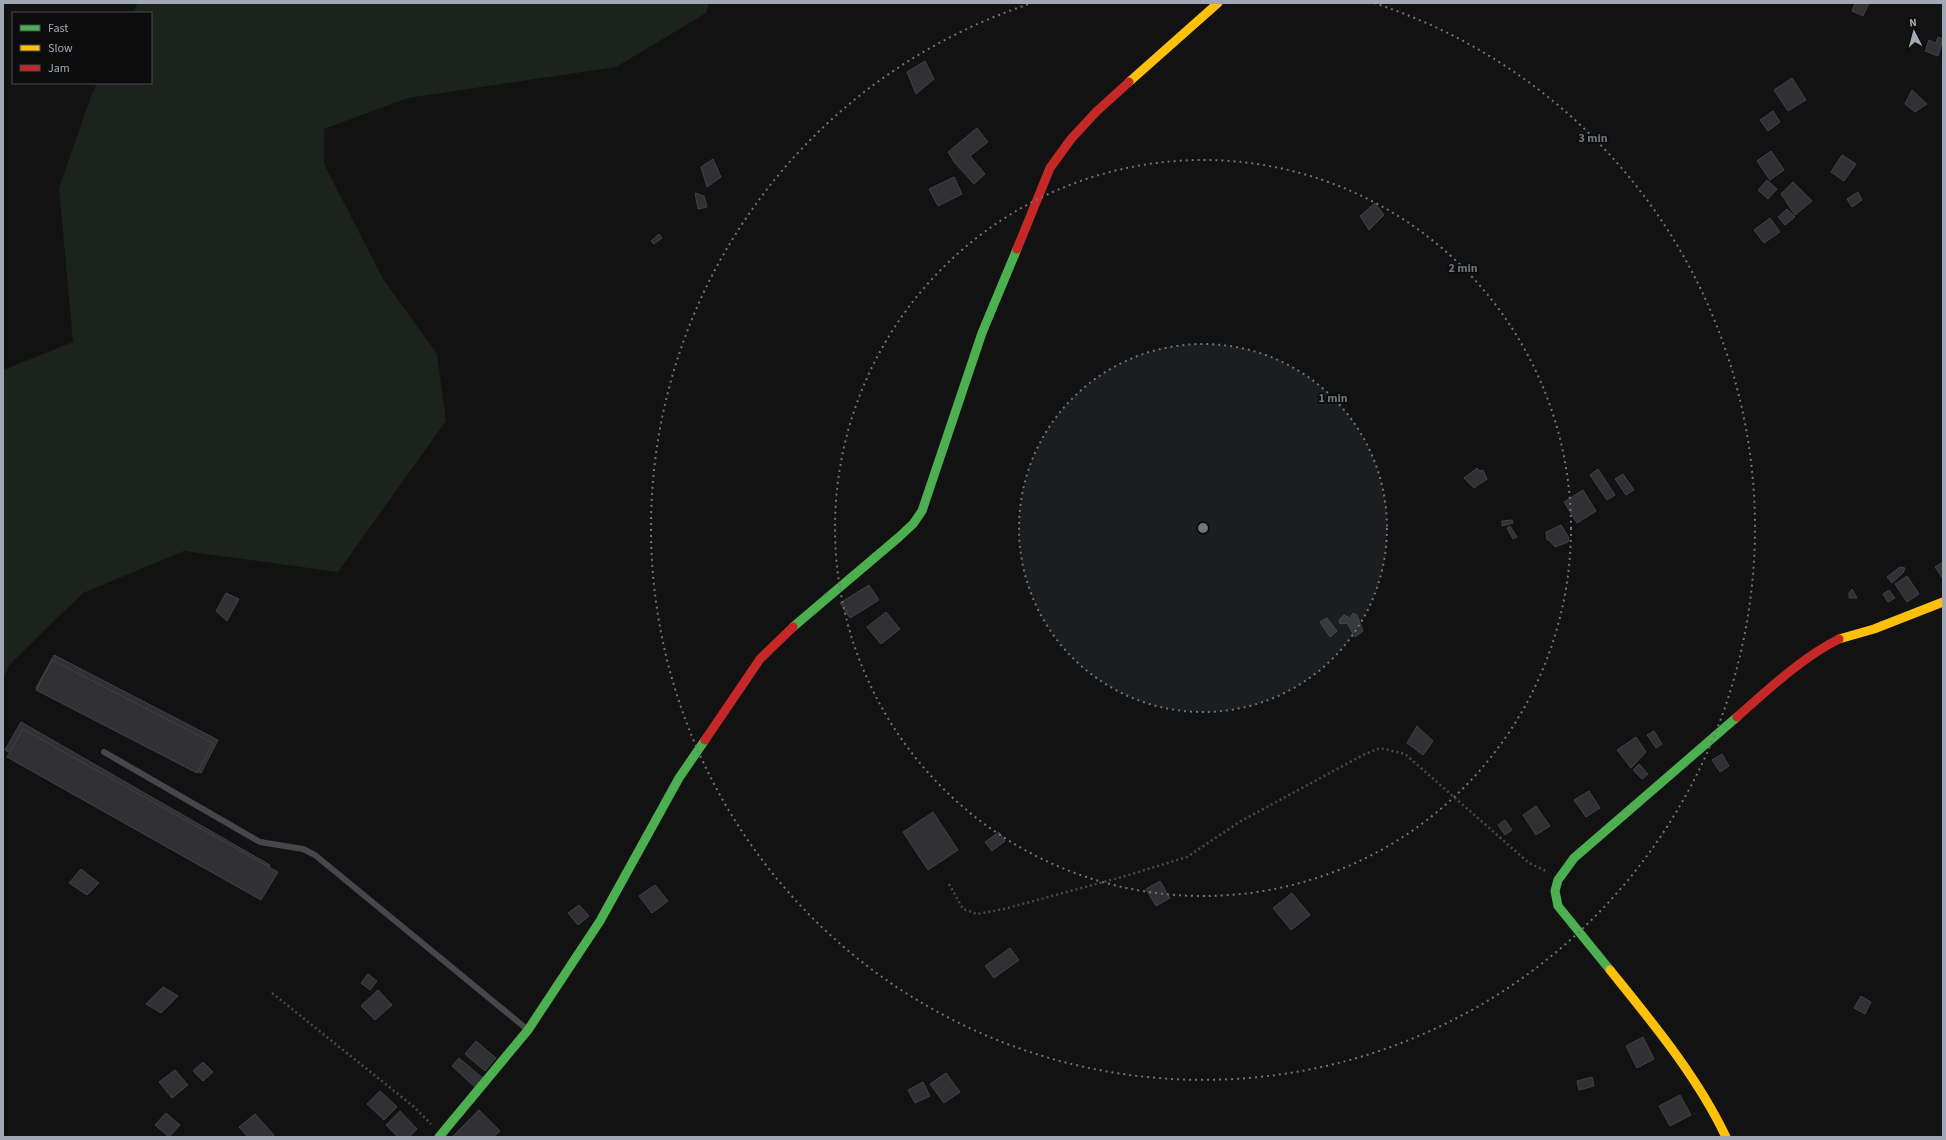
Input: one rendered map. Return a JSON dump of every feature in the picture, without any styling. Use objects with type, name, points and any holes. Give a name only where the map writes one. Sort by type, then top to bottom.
[{"type":"street","points":[[436,1134],[528,1030],[600,921],[680,778],[760,659],[786,633],[899,537],[913,524],[922,511],[940,464],[982,333],[1050,168],[1071,139],[1096,112],[1218,3]]},
{"type":"street","points":[[1726,1137],[1710,1105],[1690,1074],[1623,984],[1558,906],[1555,896],[1558,876],[1574,858],[1781,678],[1804,660],[1825,646],[1841,638],[1874,629],[1943,602]]},
{"type":"lane","points":[[104,752],[260,842],[302,849],[315,855],[528,1030]]},
{"type":"path","points":[[949,884],[963,909],[977,914],[1004,909],[1165,864],[1187,857],[1241,820],[1363,755],[1380,748],[1404,754],[1529,863],[1558,876]]},
{"type":"path","points":[[272,994],[413,1106],[431,1124],[436,1134]]},
{"type":"shaded area","points":[[138,3],[709,3],[706,13],[616,67],[408,98],[324,129],[324,164],[383,279],[437,354],[446,421],[338,572],[184,551],[83,593],[10,664],[3,679],[3,370],[73,342],[59,188],[97,84],[152,84],[152,12],[134,12]]},
{"type":"building","points":[[1855,3],[1869,3],[1863,16],[1852,11]]},
{"type":"building","points":[[1938,37],[1943,39],[1938,56],[1925,51],[1929,40],[1936,43]]},
{"type":"building","points":[[925,61],[934,79],[916,94],[907,72]]},
{"type":"building","points":[[1792,78],[1806,100],[1788,111],[1774,90]]},
{"type":"building","points":[[1912,90],[1927,104],[1915,112],[1905,104]]},
{"type":"building","points":[[1773,111],[1780,122],[1768,131],[1760,120]]},
{"type":"building","points":[[977,128],[988,142],[970,156],[985,174],[974,184],[954,162],[948,152]]},
{"type":"building","points":[[1771,151],[1784,170],[1770,180],[1757,161]]},
{"type":"building","points":[[1842,155],[1856,164],[1844,181],[1831,172]]},
{"type":"building","points":[[713,159],[721,177],[707,187],[701,167]]},
{"type":"building","points":[[954,177],[962,194],[938,206],[929,189]]},
{"type":"building","points":[[1767,180],[1777,189],[1768,199],[1758,190]]},
{"type":"building","points":[[1793,182],[1812,201],[1795,215],[1781,194]]},
{"type":"building","points":[[1858,192],[1862,200],[1852,207],[1847,199]]},
{"type":"building","points":[[695,193],[704,196],[707,207],[698,209]]},
{"type":"building","points":[[1375,203],[1384,215],[1369,230],[1360,216]]},
{"type":"building","points":[[1787,209],[1795,217],[1785,225],[1778,217]]},
{"type":"building","points":[[1770,218],[1780,232],[1764,243],[1754,230]]},
{"type":"building","points":[[659,234],[662,238],[654,244],[651,241]]},
{"type":"building","points":[[1477,468],[1480,471],[1483,470],[1487,479],[1474,488],[1464,478]]},
{"type":"building","points":[[1598,469],[1615,495],[1607,500],[1590,475]]},
{"type":"building","points":[[1623,474],[1634,490],[1626,495],[1615,479]]},
{"type":"building","points":[[1583,490],[1596,511],[1577,523],[1564,502]]},
{"type":"building","points":[[1512,520],[1513,523],[1502,526],[1502,521]]},
{"type":"building","points":[[1561,525],[1569,538],[1568,542],[1555,547],[1549,540],[1547,540],[1546,532]]},
{"type":"building","points":[[1510,526],[1517,537],[1513,539],[1507,528]]},
{"type":"building","points":[[1943,562],[1943,579],[1935,567]]},
{"type":"building","points":[[1900,567],[1905,568],[1903,573],[1892,583],[1887,577]]},
{"type":"building","points":[[1907,576],[1919,594],[1907,602],[1895,584]]},
{"type":"building","points":[[869,585],[879,600],[850,618],[840,603]]},
{"type":"building","points":[[1852,589],[1857,598],[1849,598],[1849,593]]},
{"type":"building","points":[[1889,590],[1895,598],[1888,602],[1883,594]]},
{"type":"building","points":[[226,593],[239,599],[227,621],[216,611]]},
{"type":"building","points":[[886,612],[900,629],[881,644],[867,627]]},
{"type":"building","points":[[1353,613],[1357,615],[1363,631],[1355,637],[1347,623],[1340,624],[1339,620],[1344,615],[1350,618]]},
{"type":"building","points":[[1327,618],[1337,631],[1330,637],[1320,622]]},
{"type":"building","points":[[54,655],[218,740],[201,773],[36,688]]},
{"type":"building","points":[[52,660],[213,743],[197,773],[36,690]]},
{"type":"building","points":[[21,722],[270,865],[253,893],[5,750]]},
{"type":"building","points":[[1417,726],[1433,741],[1423,755],[1407,743]]},
{"type":"building","points":[[23,729],[278,872],[261,900],[7,757]]},
{"type":"building","points":[[1654,731],[1662,744],[1656,748],[1647,735]]},
{"type":"building","points":[[1636,737],[1646,752],[1631,768],[1617,750]]},
{"type":"building","points":[[1722,754],[1729,766],[1720,772],[1712,760]]},
{"type":"building","points":[[1639,764],[1648,774],[1642,779],[1633,770]]},
{"type":"building","points":[[1589,791],[1600,808],[1586,817],[1574,800]]},
{"type":"building","points":[[1536,806],[1550,826],[1536,835],[1523,815]]},
{"type":"building","points":[[933,812],[958,850],[928,870],[903,832]]},
{"type":"building","points":[[1505,820],[1512,830],[1505,835],[1498,825]]},
{"type":"building","points":[[999,832],[1005,841],[992,851],[985,842]]},
{"type":"building","points":[[81,869],[99,883],[87,895],[69,883]]},
{"type":"building","points":[[1160,881],[1170,898],[1156,906],[1146,889]]},
{"type":"building","points":[[655,885],[668,901],[652,913],[639,896]]},
{"type":"building","points":[[1292,893],[1310,915],[1291,930],[1273,908]]},
{"type":"building","points":[[579,905],[589,916],[578,925],[568,913]]},
{"type":"building","points":[[1010,948],[1019,960],[994,978],[985,966]]},
{"type":"building","points":[[368,974],[377,981],[370,990],[361,983]]},
{"type":"building","points":[[163,987],[178,996],[161,1013],[146,1004]]},
{"type":"building","points":[[378,990],[392,1005],[375,1020],[361,1006]]},
{"type":"building","points":[[1861,996],[1871,1002],[1865,1014],[1854,1008]]},
{"type":"building","points":[[1643,1037],[1654,1059],[1637,1068],[1626,1046]]},
{"type":"building","points":[[476,1041],[496,1058],[485,1071],[465,1054]]},
{"type":"building","points":[[459,1058],[486,1081],[478,1090],[452,1066]]},
{"type":"building","points":[[203,1062],[213,1072],[203,1081],[193,1071]]},
{"type":"building","points":[[175,1070],[188,1085],[172,1098],[159,1082]]},
{"type":"building","points":[[946,1073],[960,1092],[944,1103],[930,1084]]},
{"type":"building","points":[[1592,1077],[1594,1086],[1579,1090],[1577,1081]]},
{"type":"building","points":[[923,1082],[930,1096],[915,1103],[908,1090]]},
{"type":"building","points":[[380,1091],[397,1107],[384,1120],[367,1104]]},
{"type":"building","points":[[1680,1095],[1691,1115],[1670,1126],[1659,1106]]},
{"type":"building","points":[[479,1110],[500,1131],[494,1137],[452,1137]]},
{"type":"building","points":[[400,1111],[417,1129],[409,1137],[398,1137],[386,1125]]},
{"type":"building","points":[[166,1113],[180,1125],[169,1137],[155,1125]]},
{"type":"building","points":[[255,1114],[274,1135],[272,1137],[248,1137],[239,1127]]},
{"type":"traffic: fast","points":[[793,627],[899,537],[913,524],[922,511],[982,333],[1017,249]]},
{"type":"traffic: fast","points":[[1610,970],[1558,906],[1555,891],[1558,880],[1574,858],[1737,717]]},
{"type":"traffic: fast","points":[[439,1137],[528,1030],[600,921],[679,778],[705,740]]},
{"type":"traffic: slow","points":[[1129,82],[1218,3]]},
{"type":"traffic: slow","points":[[1839,639],[1874,629],[1943,602]]},
{"type":"traffic: slow","points":[[1610,970],[1658,1030],[1688,1071],[1702,1092],[1726,1137]]},
{"type":"traffic: jam","points":[[1017,249],[1050,168],[1071,139],[1096,112],[1129,82]]},
{"type":"traffic: jam","points":[[705,740],[760,659],[793,627]]},
{"type":"traffic: jam","points":[[1737,717],[1798,665],[1839,639]]}]
